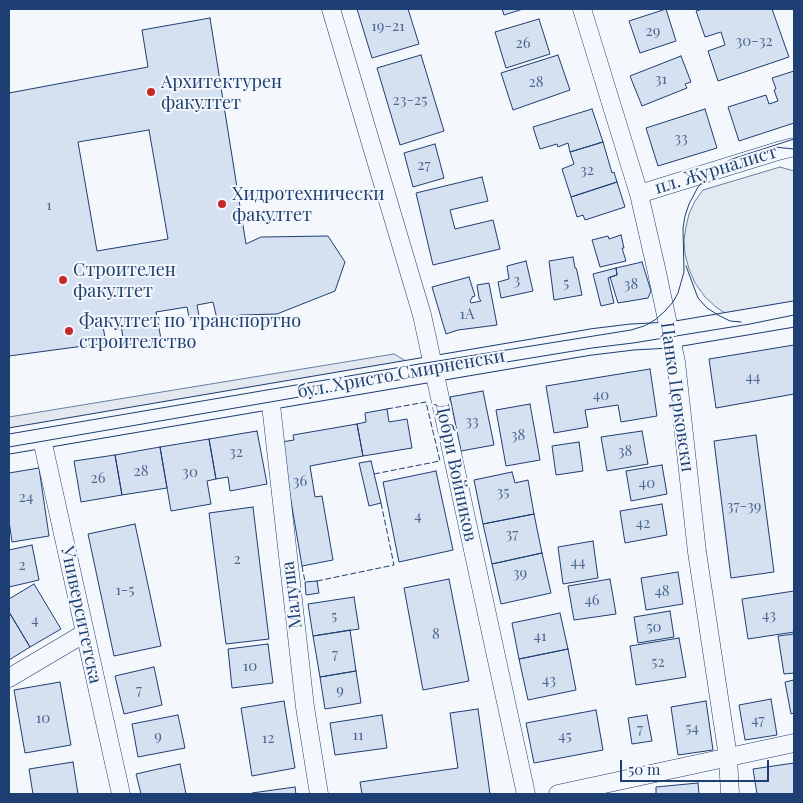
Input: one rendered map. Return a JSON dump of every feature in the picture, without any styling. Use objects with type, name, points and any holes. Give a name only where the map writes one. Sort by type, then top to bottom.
[{"type":"street","name":"Добри Войников","points":[[331,9],[422,315],[526,794]]},
{"type":"street","name":"Цанко Церковски","points":[[582,9],[639,194],[676,362],[697,552],[728,757],[730,794]]},
{"type":"street","name":"пл. Журналист","points":[[639,194],[794,147]]},
{"type":"street","name":"бул. Христо Смирненски","points":[[9,441],[591,342],[670,335],[794,314]]},
{"type":"street","name":"Малуша","points":[[270,396],[305,707],[319,794]]},
{"type":"street","name":"Университетска","points":[[41,435],[121,794]]},
{"type":"street","points":[[9,678],[85,633]]},
{"type":"street","points":[[558,794],[794,743]]},
{"type":"shaded area","points":[[780,167],[794,171],[794,303],[729,316],[705,297],[695,283],[689,269],[684,240],[689,214],[703,190]]},
{"type":"shaded area","points":[[394,354],[411,364],[9,434],[9,417]]},
{"type":"building","points":[[357,9],[408,9],[419,44],[372,58]]},
{"type":"building","points":[[502,9],[523,9],[504,15]]},
{"type":"building","points":[[666,9],[676,41],[640,53],[629,21]]},
{"type":"building","points":[[703,9],[772,9],[789,57],[718,81],[708,51],[725,45],[721,32],[705,37],[696,11]]},
{"type":"building","points":[[210,18],[246,244],[261,237],[328,236],[345,262],[335,291],[277,314],[241,315],[217,319],[213,302],[197,305],[199,316],[189,317],[187,307],[156,312],[161,339],[124,345],[120,318],[102,321],[106,343],[9,356],[9,93],[148,67],[142,30]],"holes":[[[149,130],[168,239],[97,251],[78,142]]]},
{"type":"building","points":[[539,19],[550,54],[506,68],[495,32]]},
{"type":"building","points":[[421,55],[444,131],[400,145],[377,68]]},
{"type":"building","points":[[558,55],[570,90],[513,110],[501,73]]},
{"type":"building","points":[[681,56],[691,82],[685,84],[687,88],[642,106],[630,76]]},
{"type":"building","points":[[794,71],[794,123],[739,141],[728,107],[766,95],[769,104],[778,101],[772,78]]},
{"type":"building","points":[[592,109],[603,142],[570,152],[568,143],[558,147],[557,144],[540,149],[533,127]]},
{"type":"building","points":[[705,109],[717,148],[658,166],[646,128]]},
{"type":"building","points":[[603,142],[612,173],[614,172],[617,182],[571,197],[562,169],[574,164],[570,152]]},
{"type":"building","points":[[435,144],[444,178],[413,187],[404,153]]},
{"type":"building","points":[[482,177],[488,201],[450,210],[455,229],[493,220],[500,249],[433,265],[416,193]]},
{"type":"building","points":[[617,182],[625,207],[585,220],[583,215],[577,217],[571,197]]},
{"type":"building","points":[[621,235],[626,261],[600,267],[592,240],[608,236],[609,239]]},
{"type":"building","points":[[573,257],[582,295],[554,300],[549,261]]},
{"type":"building","points":[[526,261],[533,291],[501,298],[498,282],[509,279],[507,266]]},
{"type":"building","points":[[642,262],[651,291],[648,298],[618,303],[610,277],[617,275],[616,268]]},
{"type":"building","points":[[616,268],[617,275],[608,278],[614,303],[601,306],[593,274]]},
{"type":"building","points":[[469,277],[475,296],[472,297],[471,303],[481,301],[477,285],[489,283],[497,325],[458,330],[446,334],[432,287]]},
{"type":"building","points":[[794,345],[794,394],[716,408],[709,359]]},
{"type":"building","points":[[650,369],[657,416],[621,422],[618,405],[585,410],[588,427],[554,433],[546,386]]},
{"type":"building","points":[[483,391],[494,445],[461,451],[450,397]]},
{"type":"building","points":[[530,404],[540,460],[506,466],[496,410]]},
{"type":"building","points":[[387,409],[389,422],[407,419],[412,448],[363,456],[357,424],[366,422],[365,413]]},
{"type":"building","points":[[357,424],[363,456],[310,466],[315,497],[322,496],[333,560],[302,566],[281,442],[294,440],[293,435]]},
{"type":"building","points":[[257,431],[267,484],[230,491],[228,477],[216,479],[209,439]]},
{"type":"building","points":[[642,431],[648,464],[607,471],[601,437]]},
{"type":"building","points":[[756,435],[774,572],[731,578],[714,441]]},
{"type":"building","points":[[209,439],[216,479],[207,481],[211,504],[171,511],[160,447]]},
{"type":"building","points":[[579,442],[583,471],[556,475],[552,446]]},
{"type":"building","points":[[160,447],[167,488],[122,495],[115,455]]},
{"type":"building","points":[[115,455],[122,495],[81,502],[74,461]]},
{"type":"building","points":[[371,461],[381,503],[369,506],[359,463]]},
{"type":"building","points":[[662,465],[667,494],[631,501],[626,471]]},
{"type":"building","points":[[39,468],[49,536],[12,542],[9,521],[9,473]]},
{"type":"building","points":[[436,471],[453,550],[399,562],[383,482]]},
{"type":"building","points":[[512,472],[515,483],[528,480],[534,514],[483,524],[474,480]]},
{"type":"building","points":[[662,504],[667,535],[625,543],[620,511]]},
{"type":"building","points":[[253,507],[269,639],[226,644],[209,513]]},
{"type":"building","points":[[534,514],[542,553],[492,564],[483,524]]},
{"type":"building","points":[[135,524],[161,646],[114,656],[88,534]]},
{"type":"building","points":[[593,541],[598,578],[563,584],[558,547]]},
{"type":"building","points":[[32,545],[39,580],[9,587],[9,550]]},
{"type":"building","points":[[542,553],[551,593],[501,604],[492,564]]},
{"type":"building","points":[[678,572],[683,604],[646,610],[641,578]]},
{"type":"building","points":[[449,579],[469,681],[423,690],[404,588]]},
{"type":"building","points":[[610,579],[616,614],[574,620],[568,586]]},
{"type":"building","points":[[317,581],[319,593],[306,595],[305,582]]},
{"type":"building","points":[[34,584],[61,629],[30,647],[9,612],[9,599]]},
{"type":"building","points":[[794,591],[794,632],[748,639],[742,599]]},
{"type":"building","points":[[354,597],[359,629],[313,636],[308,604]]},
{"type":"building","points":[[670,611],[674,637],[638,643],[634,617]]},
{"type":"building","points":[[9,612],[30,647],[9,660]]},
{"type":"building","points":[[560,613],[568,649],[519,659],[512,623]]},
{"type":"building","points":[[350,630],[356,671],[320,677],[313,636]]},
{"type":"building","points":[[794,634],[794,673],[784,674],[778,636]]},
{"type":"building","points":[[679,638],[686,677],[636,685],[630,646]]},
{"type":"building","points":[[268,644],[273,683],[232,688],[228,649]]},
{"type":"building","points":[[568,649],[576,690],[528,700],[519,659]]},
{"type":"building","points":[[154,667],[162,705],[124,714],[115,676]]},
{"type":"building","points":[[356,671],[361,703],[325,709],[320,677]]},
{"type":"building","points":[[794,680],[794,713],[791,714],[785,682]]},
{"type":"building","points":[[60,682],[71,745],[25,753],[14,690]]},
{"type":"building","points":[[771,699],[777,735],[745,740],[739,705]]},
{"type":"building","points":[[284,701],[295,768],[252,776],[241,708]]},
{"type":"building","points":[[706,701],[713,750],[678,755],[671,707]]},
{"type":"building","points":[[478,709],[490,794],[362,794],[360,782],[458,768],[450,713]]},
{"type":"building","points":[[596,710],[603,750],[534,763],[526,723]]},
{"type":"building","points":[[178,715],[185,748],[138,757],[132,724]]},
{"type":"building","points":[[382,715],[387,748],[335,755],[330,723]]},
{"type":"building","points":[[647,715],[652,741],[632,744],[628,718]]},
{"type":"building","points":[[73,762],[78,794],[33,794],[29,769]]},
{"type":"building","points":[[794,763],[794,794],[757,794],[753,769]]},
{"type":"building","points":[[180,764],[186,794],[141,794],[136,774]]},
{"type":"building","points":[[698,783],[699,794],[656,794],[656,787]]},
{"type":"building","points":[[295,787],[296,794],[252,794],[252,793]]},
{"type":"tram line","points":[[9,434],[631,330],[644,326],[655,320],[665,311],[678,293],[684,272],[683,228],[685,216],[698,187],[720,165],[732,159],[794,139]]},
{"type":"tram line","points":[[774,147],[794,149]]},
{"type":"tram line","points":[[686,266],[698,298],[707,308],[730,321],[741,322]]},
{"type":"tram line","points":[[9,447],[421,376],[750,324],[794,315]]},
{"type":"fence","points":[[374,474],[440,461],[426,402],[387,409]]},
{"type":"fence","points":[[317,581],[394,565],[381,503]]},
{"type":"fence","points":[[302,566],[305,582]]},
{"type":"place","name":"Архитектурен факултет","points":[[151,92]]},
{"type":"place","name":"Хидротехнически факултет","points":[[222,204]]},
{"type":"place","name":"Строителен факултет","points":[[63,280]]},
{"type":"place","name":"Факултет по транспортно строителство","points":[[69,331]]}]
